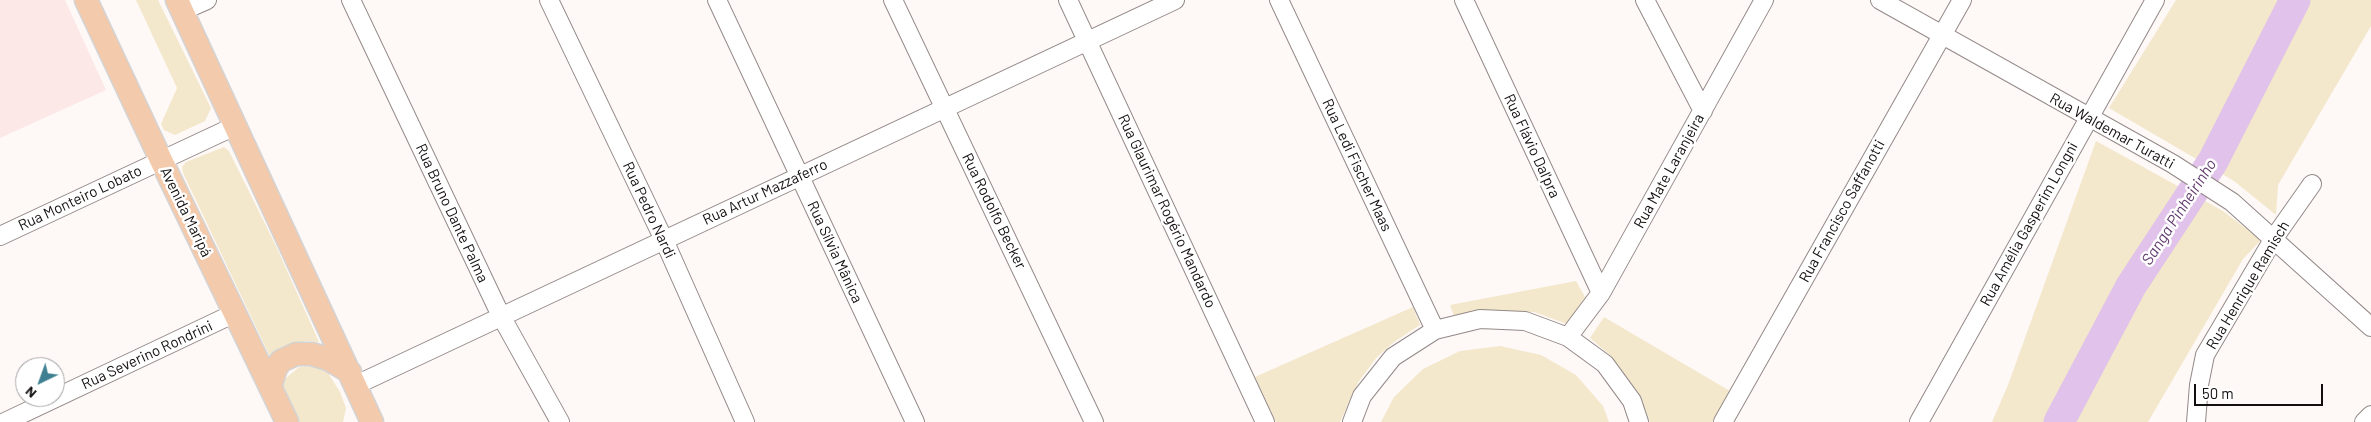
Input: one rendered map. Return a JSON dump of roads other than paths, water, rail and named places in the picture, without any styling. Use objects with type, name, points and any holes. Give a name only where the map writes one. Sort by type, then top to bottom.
[{"type":"main road","name":"Avenida Maripá","points":[[86,0],[160,160],[287,422]]},
{"type":"main road","points":[[179,6],[353,379],[370,421]]},
{"type":"main road","points":[[270,387],[276,368],[281,362],[296,354],[312,354],[328,359],[353,379]]},
{"type":"street","points":[[179,6],[207,0]]},
{"type":"street","name":"Rua Bruno Dante Palma","points":[[351,0],[501,316],[560,422]]},
{"type":"street","name":"Rua Pedro Nardi","points":[[549,0],[664,240],[745,422]]},
{"type":"street","name":"Rua Sílvia Mânica","points":[[717,0],[916,422]]},
{"type":"street","name":"Rua Rodolfo Becker","points":[[893,0],[1094,422]]},
{"type":"street","name":"Rua Glaurimar Rogério Mandardo","points":[[1068,0],[1265,422]]},
{"type":"street","name":"Rua Artur Mazzaferro","points":[[353,379],[501,316],[1175,0]]},
{"type":"street","name":"Rua Ledi Fischer Maas","points":[[1279,0],[1436,330]]},
{"type":"street","name":"Rua Flávio Dal'pra","points":[[1464,0],[1601,293]]},
{"type":"street","points":[[1645,0],[1703,110]]},
{"type":"street","name":"Rua Mate Laranjeira","points":[[1568,336],[1601,293],[1764,0]]},
{"type":"street","name":"Rua Waldemar Turatti","points":[[1880,0],[2173,164],[2232,202],[2371,327]]},
{"type":"street","name":"Rua Francisco Saffanotti","points":[[1723,422],[1941,34],[1962,0]]},
{"type":"street","name":"Rua Amélia Gasperim Longni","points":[[1919,422],[2155,0]]},
{"type":"street","name":"Rua Monteiro Lobato","points":[[0,236],[236,126]]},
{"type":"street","name":"Rua Henrique Ramisch","points":[[2196,422],[2199,385],[2205,355],[2274,238],[2312,184]]},
{"type":"street","name":"Rua Severino Rondrini","points":[[5,422],[235,313]]},
{"type":"street","points":[[1352,422],[1362,396],[1393,357],[1436,330],[1480,319],[1525,321],[1568,336],[1605,364],[1632,401],[1639,422]]},
{"type":"street","points":[[2364,422],[2371,415]]},
{"type":"waterway","name":"Sanga Pinheirinho","points":[[2059,422],[2131,286],[2213,161],[2295,0]]}]
